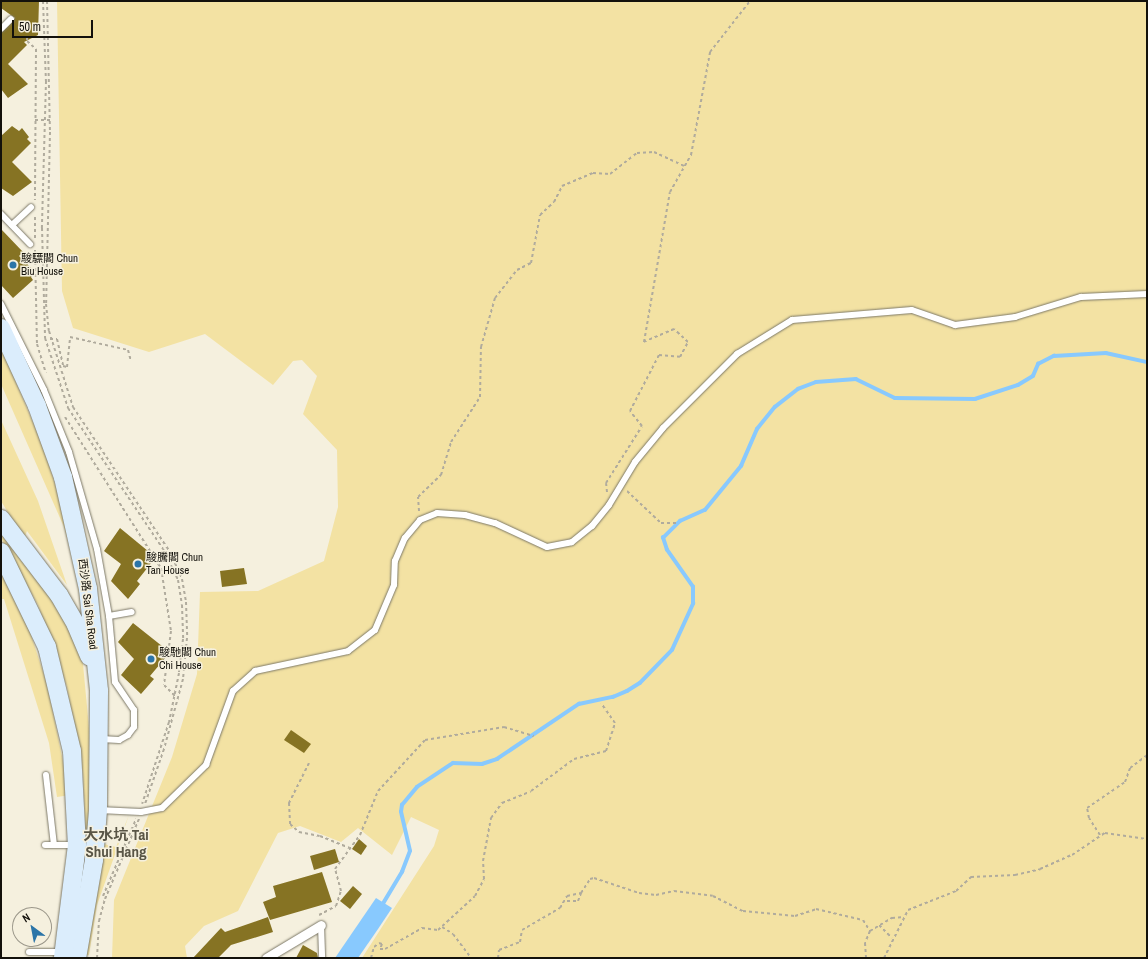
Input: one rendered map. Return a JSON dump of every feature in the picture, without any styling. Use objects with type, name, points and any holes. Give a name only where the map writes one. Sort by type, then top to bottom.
[{"type":"main road","name":"西沙路 Sai Sha Road","points":[[1,328],[50,440],[81,550],[97,681],[100,739],[98,810],[80,893]]},
{"type":"main road","points":[[1,519],[69,610],[87,649],[97,681]]},
{"type":"main road","points":[[1,552],[40,629],[58,687],[74,764],[76,844],[80,893],[68,956]]},
{"type":"street","points":[[266,958],[321,926]]},
{"type":"lane","points":[[1,29],[11,19]]},
{"type":"lane","points":[[12,225],[34,207]]},
{"type":"lane","points":[[1,214],[30,244]]},
{"type":"lane","points":[[98,810],[140,812],[162,808],[206,765],[233,691],[255,671],[348,651],[375,630],[394,585],[395,561],[405,538],[420,520],[437,513],[465,515],[495,523],[547,547],[572,542],[592,526],[609,506],[636,462],[663,428],[738,354],[792,320],[912,310],[955,325],[1015,317],[1081,297],[1147,294]]},
{"type":"lane","points":[[1,304],[44,390],[69,452],[92,530],[109,616],[115,682],[133,705],[135,722],[132,731],[124,738],[100,739]]},
{"type":"lane","points":[[109,616],[132,612]]},
{"type":"lane","points":[[46,775],[54,845]]},
{"type":"lane","points":[[45,845],[76,844]]},
{"type":"lane","points":[[321,926],[322,958]]},
{"type":"lane","points":[[29,952],[68,956]]},
{"type":"path","points":[[43,1],[46,120],[42,228],[45,338],[68,408],[163,549],[178,580],[183,639],[174,696],[149,790],[105,900],[99,921],[96,958]]},
{"type":"path","points":[[47,1],[50,120],[46,304],[50,339],[64,385],[84,428],[162,539],[182,579],[187,638],[177,699],[164,749],[140,812],[101,903],[92,958]]},
{"type":"path","points":[[609,506],[606,483],[642,426],[630,411],[659,354],[680,357],[688,342],[674,329],[644,342],[670,192],[691,155],[710,52],[750,1]]},
{"type":"path","points":[[27,37],[27,41],[36,49],[34,207],[36,330],[48,381]]},
{"type":"path","points":[[36,120],[50,120]]},
{"type":"path","points":[[420,520],[418,497],[441,475],[451,442],[480,397],[481,347],[495,298],[516,270],[530,263],[540,216],[554,202],[562,186],[593,173],[610,174],[637,153],[654,152],[684,166]]},
{"type":"path","points":[[50,339],[57,339],[63,366],[67,367],[70,337],[128,350],[131,361]]},
{"type":"path","points":[[62,412],[161,568],[168,598],[171,631],[164,685],[177,699]]},
{"type":"path","points":[[609,506],[625,489],[662,523],[677,523]]},
{"type":"path","points":[[371,958],[374,947],[380,943],[380,949],[385,949],[422,928],[437,930],[442,927],[481,886],[490,824],[498,807],[509,798],[531,791],[574,759],[606,751],[615,723],[601,703]]},
{"type":"path","points":[[317,916],[336,906],[341,891],[335,869],[360,835],[378,791],[425,740],[504,727],[534,736]]},
{"type":"path","points":[[1100,835],[1089,818],[1086,808],[1125,782],[1130,768],[1147,755]]},
{"type":"path","points":[[309,763],[289,803],[290,824],[299,832],[320,836],[350,848]]},
{"type":"path","points":[[884,958],[908,910],[956,891],[971,877],[1015,875],[1040,869],[1072,855],[1100,835],[1127,834],[1147,839]]},
{"type":"path","points":[[498,958],[499,950],[520,942],[522,930],[546,918],[560,908],[562,901],[578,901],[590,879],[594,878],[639,893],[656,895],[674,890],[713,896],[743,911],[795,916],[816,909],[840,913],[863,920],[870,931]]},
{"type":"path","points":[[567,901],[567,896],[581,894]]},
{"type":"path","points":[[866,958],[865,943],[870,931],[892,918],[904,917]]},
{"type":"path","points":[[880,925],[893,938]]},
{"type":"path","points":[[442,927],[453,934],[471,958]]},
{"type":"shaded area","points":[[57,1],[1147,1],[1147,958],[362,958],[434,846],[439,830],[411,817],[392,855],[358,828],[341,842],[300,826],[278,833],[238,911],[204,926],[185,946],[187,958],[112,958],[114,900],[172,757],[197,674],[200,592],[258,591],[324,561],[338,507],[337,450],[303,414],[317,376],[302,360],[293,361],[273,385],[205,334],[149,352],[73,328],[62,291]]},
{"type":"shaded area","points":[[1,347],[42,444],[69,527],[80,583],[64,527],[1,384]]},
{"type":"shaded area","points":[[1,420],[38,501],[67,585],[27,531],[24,539],[1,501]]},
{"type":"shaded area","points":[[1,528],[41,580],[76,640],[83,664],[93,771],[89,840],[86,840],[83,773],[67,687],[38,605],[1,538]]},
{"type":"shaded area","points":[[1,573],[30,632],[47,684],[70,795],[57,797],[49,743],[4,599],[1,599]]},
{"type":"shaded area","points":[[129,815],[97,905],[89,955],[84,955],[104,844],[116,847]]},
{"type":"water","points":[[376,898],[392,908],[378,929],[358,958],[335,958]]},
{"type":"building","points":[[1,1],[39,1],[38,35],[24,42],[27,45],[8,64],[28,84],[8,98],[1,89],[1,33],[15,18],[1,8]]},
{"type":"building","points":[[12,126],[19,131],[22,128],[29,137],[27,139],[31,143],[12,162],[32,182],[13,196],[1,188],[1,136]]},
{"type":"building","name":"駿驃閣 Chun Biu House","points":[[1,229],[23,252],[19,256],[35,272],[31,277],[33,280],[13,298],[1,285]]},
{"type":"building","name":"駿騰閣 Chun Tan House","points":[[120,528],[154,556],[150,561],[152,562],[137,581],[140,584],[128,599],[111,581],[121,564],[104,551]]},
{"type":"building","points":[[244,568],[247,584],[222,587],[220,571]]},
{"type":"building","name":"駿馳閣 Chun Chi House","points":[[133,623],[167,650],[163,655],[166,657],[150,676],[154,679],[141,694],[121,675],[134,659],[118,642]]},
{"type":"building","points":[[291,730],[311,744],[304,753],[284,740]]},
{"type":"building","points":[[359,839],[367,846],[361,855],[352,849]]},
{"type":"building","points":[[335,849],[339,862],[314,870],[310,856]]},
{"type":"building","points":[[322,872],[332,902],[270,920],[263,902],[276,897],[273,886]]},
{"type":"building","points":[[353,886],[362,894],[350,909],[340,901]]},
{"type":"building","points":[[268,917],[273,932],[231,945],[218,958],[193,958],[221,928],[225,932]]},
{"type":"building","points":[[303,945],[317,953],[318,958],[296,958]]},
{"type":"waterway","points":[[381,907],[402,872],[410,851],[401,812],[402,805],[417,787],[453,763],[482,764],[497,759],[579,704],[613,697],[627,691],[640,683],[672,650],[693,604],[693,587],[667,550],[663,538],[680,521],[705,510],[741,466],[757,429],[775,407],[798,389],[816,382],[856,379],[895,398],[975,399],[1018,385],[1033,376],[1038,364],[1054,356],[1106,353],[1147,362]]},
{"type":"place","name":"駿驃閣 Chun Biu House","points":[[13,265]]},
{"type":"place","name":"駿騰閣 Chun Tan House","points":[[138,564]]},
{"type":"place","name":"駿馳閣 Chun Chi House","points":[[151,659]]},
{"type":"district","name":"大水坑 Tai Shui Hang","points":[[116,842]]}]
